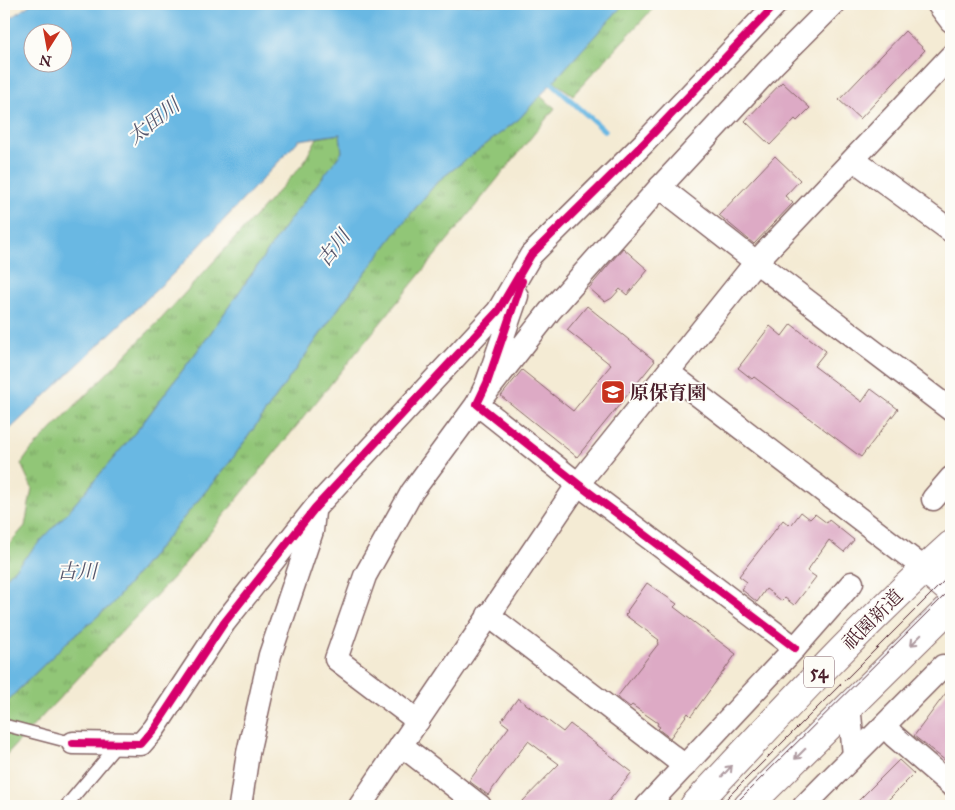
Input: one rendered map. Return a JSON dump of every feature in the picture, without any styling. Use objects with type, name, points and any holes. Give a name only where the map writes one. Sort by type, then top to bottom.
[{"type":"main road","name":"祇園新道","points":[[694,806],[811,680],[951,545]]},
{"type":"main road","points":[[924,569],[951,590]]},
{"type":"main road","name":"54","points":[[748,806],[951,606]]},
{"type":"street","points":[[72,743],[141,744],[154,729],[224,623],[314,508],[498,311],[531,255],[645,142],[776,4]]},
{"type":"street","points":[[418,721],[336,659],[365,576],[412,492],[477,404],[550,311],[773,64],[834,4]]},
{"type":"street","points":[[938,4],[951,22]]},
{"type":"street","points":[[360,806],[578,484],[756,262],[951,56]]},
{"type":"street","points":[[854,160],[951,231]]},
{"type":"street","points":[[660,187],[951,410]]},
{"type":"street","points":[[477,404],[487,383],[531,255]]},
{"type":"street","points":[[668,372],[924,569]]},
{"type":"street","points":[[477,404],[578,484],[795,648]]},
{"type":"street","points":[[933,499],[951,478]]},
{"type":"street","points":[[240,806],[248,753],[270,656],[312,530],[314,508]]},
{"type":"street","points":[[647,806],[768,678],[852,584]]},
{"type":"street","points":[[488,615],[685,766]]},
{"type":"street","points":[[804,806],[885,726],[942,666]]},
{"type":"street","points":[[768,678],[811,680]]},
{"type":"street","points":[[849,705],[854,756]]},
{"type":"street","points":[[885,726],[951,785]]},
{"type":"street","points":[[401,745],[480,806]]},
{"type":"lane","points":[[4,725],[72,743]]},
{"type":"lane","points":[[66,806],[118,743]]},
{"type":"green space","points":[[624,4],[657,4],[573,95],[553,81]]},
{"type":"green space","points":[[540,96],[555,108],[178,572],[4,757],[4,704],[66,643],[111,605],[230,462],[343,302],[403,223],[438,181],[519,119]]},
{"type":"green space","points":[[340,134],[342,152],[288,222],[207,338],[139,428],[67,513],[4,580],[4,550],[25,526],[32,488],[21,464],[31,450],[162,318],[303,164],[317,138]]},
{"type":"water","points":[[31,4],[624,4],[519,119],[438,181],[403,223],[343,302],[230,462],[111,605],[66,643],[4,704],[4,580],[67,513],[139,428],[207,338],[288,222],[342,152],[340,134],[299,140],[175,272],[7,432],[4,432],[4,23]]},
{"type":"building","points":[[905,31],[925,50],[860,119],[839,100]]},
{"type":"building","points":[[782,82],[810,108],[797,121],[795,119],[770,145],[745,121]]},
{"type":"building","points":[[775,156],[800,180],[785,196],[793,203],[754,244],[719,215]]},
{"type":"building","points":[[623,248],[648,270],[627,295],[620,289],[612,298],[605,302],[589,288]]},
{"type":"building","points":[[587,306],[655,361],[577,457],[501,396],[522,370],[573,411],[611,365],[567,330]]},
{"type":"building","points":[[791,324],[826,351],[814,366],[862,402],[871,389],[898,409],[861,457],[754,377],[752,379],[738,368],[770,326],[782,336]]},
{"type":"building","points":[[801,512],[810,519],[815,514],[827,523],[829,520],[854,540],[844,552],[829,540],[807,571],[816,577],[794,605],[785,598],[782,601],[766,589],[757,602],[741,589],[747,582],[739,576],[783,520],[789,525],[792,524]]},
{"type":"building","points":[[647,583],[677,604],[674,607],[736,654],[691,716],[688,713],[670,738],[658,729],[660,727],[657,725],[658,723],[617,697],[659,643],[659,640],[625,615]]},
{"type":"building","points":[[951,686],[951,765],[914,736]]},
{"type":"building","points":[[518,698],[563,732],[570,724],[632,772],[605,806],[518,806],[559,764],[528,741],[488,795],[469,781],[509,727],[501,721]]},
{"type":"building","points":[[899,760],[914,774],[882,806],[853,806]]},
{"type":"waterway","points":[[547,79],[605,131]]},
{"type":"tram line","points":[[719,806],[951,574]]},
{"type":"tram line","points":[[733,806],[951,589]]},
{"type":"cycle path","points":[[73,743],[141,744],[154,729],[224,623],[315,508],[498,311],[531,255],[645,142],[776,4]]},
{"type":"cycle path","points":[[522,281],[487,383],[477,404],[578,484],[795,648]]},
{"type":"place","name":"原保育園","points":[[613,392]]},
{"type":"water label","name":"太田川","points":[[153,121]]},
{"type":"water label","name":"古川","points":[[333,248]]},
{"type":"water label","name":"古川","points":[[77,571]]}]
